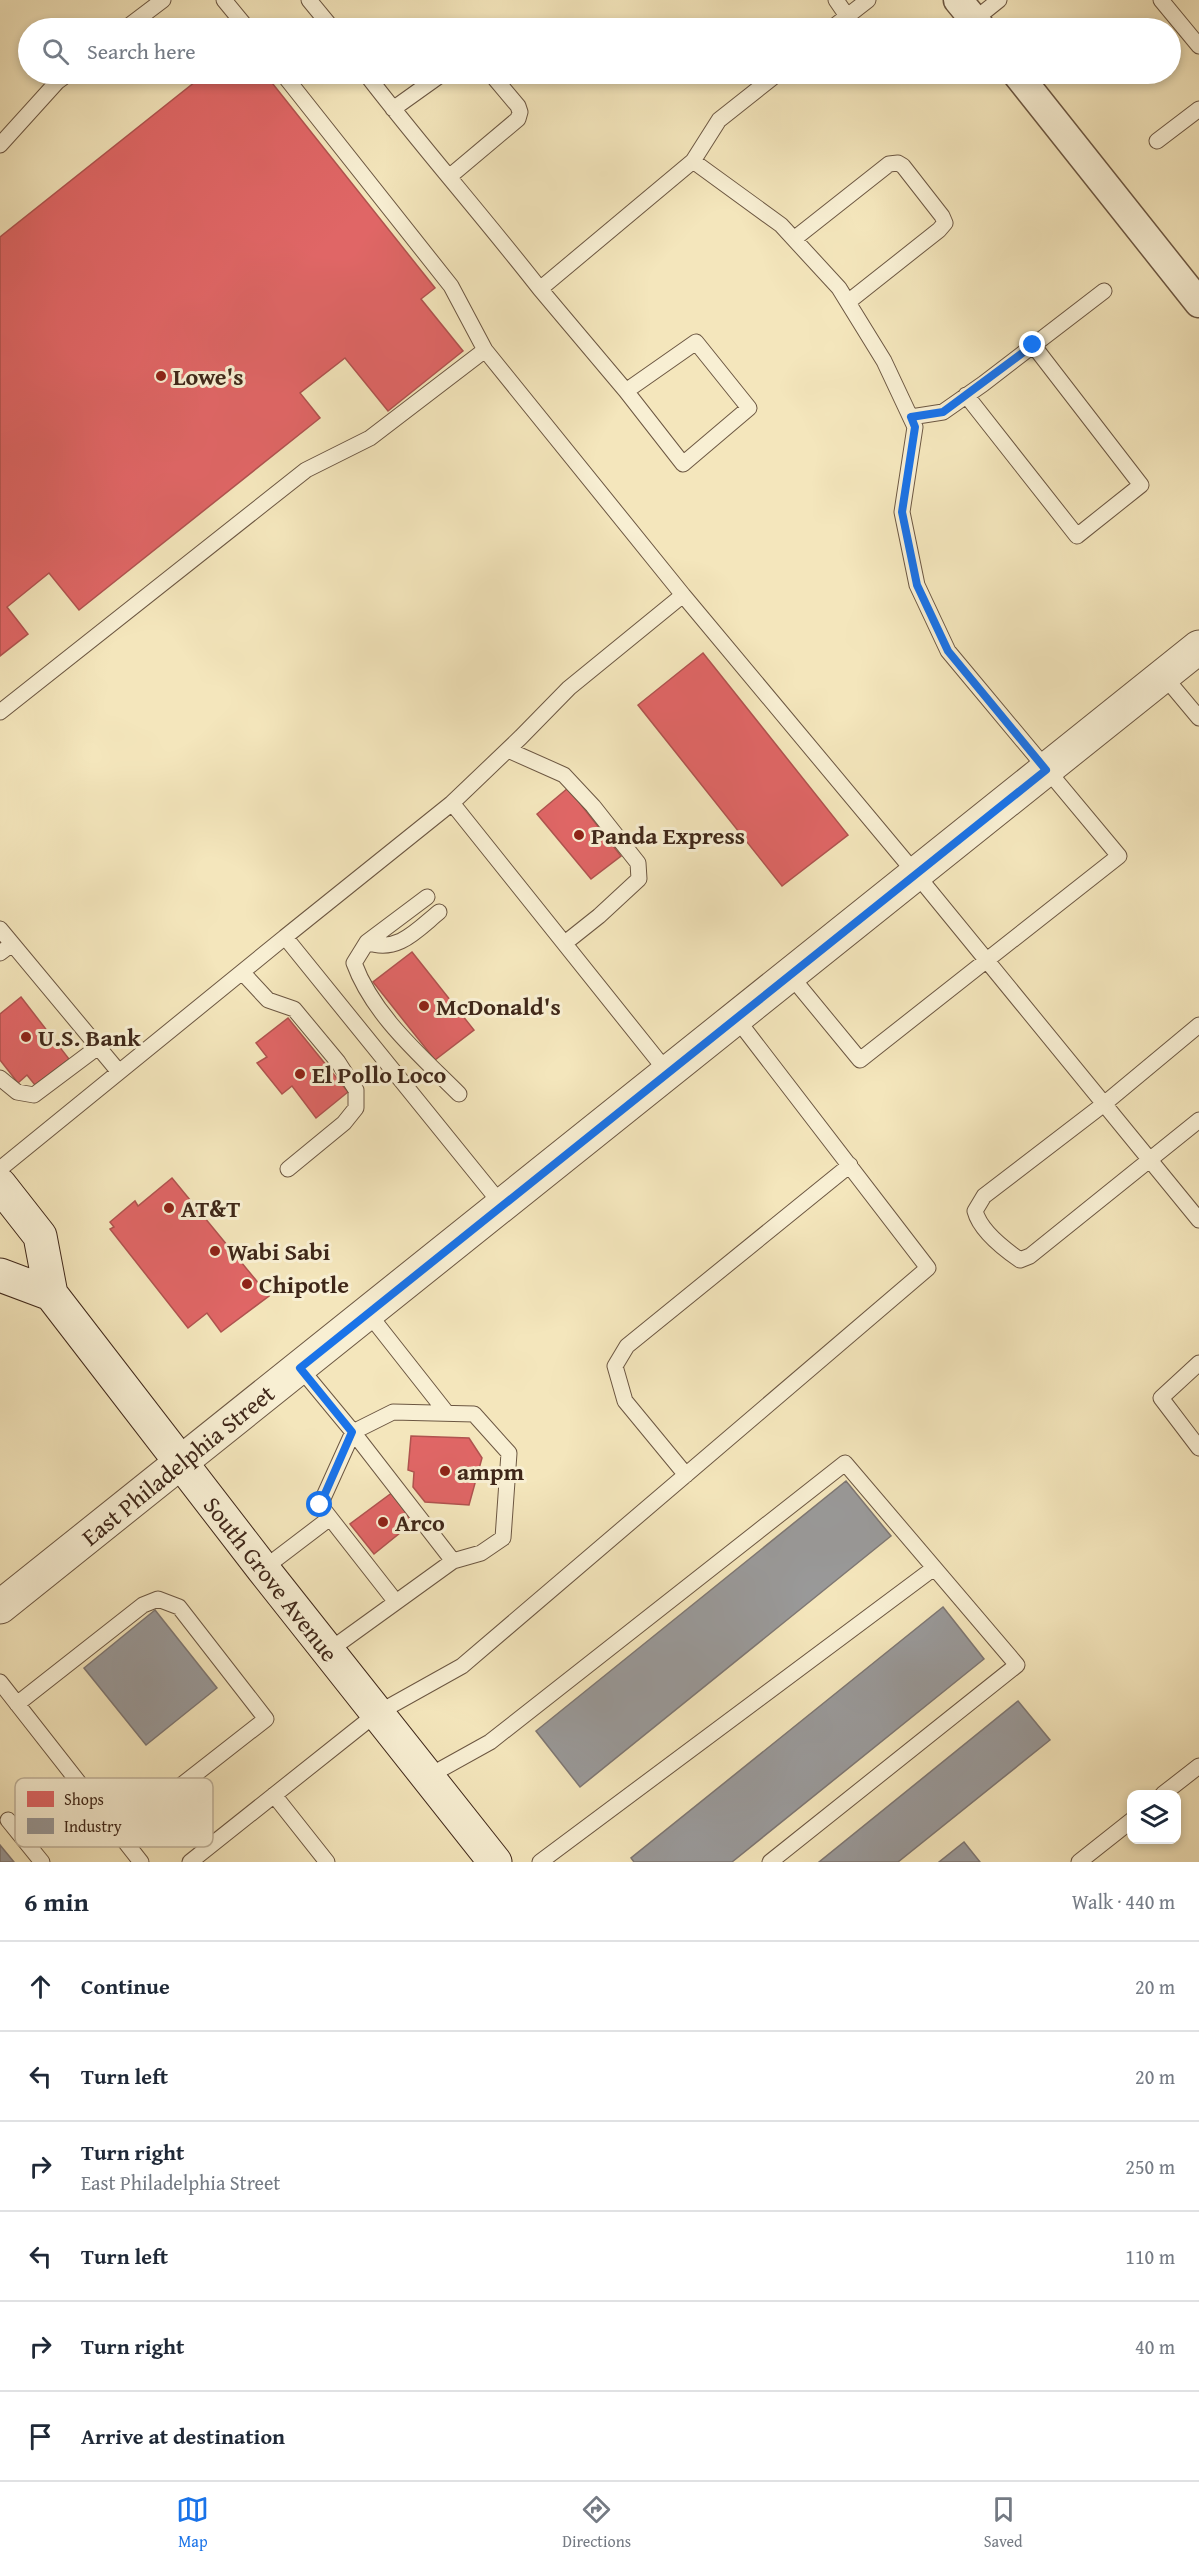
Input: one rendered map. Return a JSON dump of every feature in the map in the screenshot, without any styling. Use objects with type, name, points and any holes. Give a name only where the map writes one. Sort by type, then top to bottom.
[{"type":"street","points":[[1025,84],[1199,303]]},
{"type":"street","name":"East Philadelphia Street","points":[[0,1607],[1199,647]]},
{"type":"street","name":"South Grove Avenue","points":[[0,1185],[40,1236],[51,1294],[327,1652],[495,1862]]},
{"type":"street","points":[[0,1275],[51,1294]]},
{"type":"lane","points":[[139,18],[163,0]]},
{"type":"lane","points":[[224,0],[239,18]]},
{"type":"lane","points":[[309,0],[324,18]]},
{"type":"lane","points":[[836,0],[848,16]]},
{"type":"lane","points":[[845,18],[868,0]]},
{"type":"lane","points":[[971,16],[999,0]]},
{"type":"lane","points":[[1161,0],[1176,18]]},
{"type":"lane","points":[[1181,24],[1199,46]]},
{"type":"lane","points":[[0,146],[55,84]]},
{"type":"lane","points":[[291,84],[451,286],[485,350],[683,595],[916,874],[1199,1220]]},
{"type":"lane","points":[[374,84],[626,391],[683,464],[749,408],[696,342],[626,391]]},
{"type":"lane","points":[[393,109],[428,84]]},
{"type":"lane","points":[[449,177],[518,119],[520,112],[518,106],[499,84]]},
{"type":"lane","points":[[540,289],[693,161],[719,120],[764,84]]},
{"type":"lane","points":[[1157,141],[1199,109]]},
{"type":"lane","points":[[693,161],[781,225],[839,288],[848,302],[884,361],[915,427],[902,512],[917,585],[948,651],[1119,856],[860,1060],[790,975]]},
{"type":"lane","points":[[794,239],[889,164],[898,163],[903,166],[945,223],[848,302]]},
{"type":"lane","points":[[911,417],[943,412],[1104,291]]},
{"type":"lane","points":[[966,395],[1077,536],[1141,485],[1033,345]]},
{"type":"lane","points":[[0,712],[306,470],[370,438],[485,350]]},
{"type":"lane","points":[[0,1169],[452,803],[569,688],[683,595]]},
{"type":"lane","points":[[1163,675],[1199,718]]},
{"type":"lane","points":[[508,750],[564,776],[593,806],[638,862],[639,879],[565,944]]},
{"type":"lane","points":[[452,803],[668,1072]]},
{"type":"lane","points":[[427,897],[367,942],[354,963],[360,982],[387,1019],[459,1094]]},
{"type":"lane","points":[[367,942],[377,946],[390,946],[407,939],[439,912]]},
{"type":"lane","points":[[0,929],[6,949],[119,1072]]},
{"type":"lane","points":[[285,937],[502,1205]]},
{"type":"lane","points":[[242,972],[268,1000],[294,1009],[338,1062],[356,1090],[356,1108],[344,1123],[288,1169]]},
{"type":"lane","points":[[213,1844],[376,1714],[462,1666],[928,1268],[736,1018]]},
{"type":"lane","points":[[1199,1025],[1104,1104],[984,1196],[975,1211],[977,1218],[1005,1250],[1020,1260],[1030,1256],[1199,1120]]},
{"type":"lane","points":[[0,1078],[17,1092],[34,1095],[98,1047]]},
{"type":"lane","points":[[686,1475],[625,1401],[615,1366],[627,1346],[850,1166]]},
{"type":"lane","points":[[368,1313],[446,1412]]},
{"type":"lane","points":[[1199,1363],[1161,1398],[1199,1448]]},
{"type":"lane","points":[[300,1368],[453,1561]]},
{"type":"lane","points":[[327,1652],[453,1561],[481,1553],[503,1538],[509,1453],[474,1414],[393,1412],[352,1432],[320,1505],[396,1602]]},
{"type":"lane","points":[[427,1777],[490,1742],[845,1462],[1017,1665],[770,1862]]},
{"type":"lane","points":[[263,1569],[330,1518]]},
{"type":"lane","points":[[540,1862],[934,1568]]},
{"type":"lane","points":[[17,1704],[143,1605],[158,1599],[179,1607],[266,1719],[191,1778]]},
{"type":"lane","points":[[0,1682],[75,1778]]},
{"type":"lane","points":[[1168,1790],[1199,1766]]},
{"type":"lane","points":[[274,1795],[327,1862]]},
{"type":"lane","points":[[8,1820],[15,1829]]},
{"type":"lane","points":[[1079,1862],[1127,1823]]},
{"type":"lane","points":[[30,1847],[42,1862]]},
{"type":"lane","points":[[129,1847],[141,1862]]},
{"type":"lane","points":[[190,1862],[209,1847]]},
{"type":"building: Shops","name":"Lowe's","points":[[192,84],[273,84],[435,288],[421,299],[463,351],[388,411],[345,358],[300,393],[320,418],[79,610],[49,573],[7,607],[28,634],[0,656],[0,237]]},
{"type":"building: Shops","points":[[703,653],[848,835],[782,886],[638,705]]},
{"type":"building: Shops","name":"Panda Express","points":[[568,788],[621,856],[591,879],[537,814]]},
{"type":"building: Shops","name":"McDonald's","points":[[412,952],[474,1030],[435,1060],[373,982]]},
{"type":"building: Shops","name":"U.S. Bank","points":[[21,997],[69,1059],[35,1085],[27,1075],[18,1083],[0,1060],[0,1014]]},
{"type":"building: Shops","name":"El Pollo Loco","points":[[288,1018],[348,1092],[316,1118],[292,1086],[282,1094],[257,1063],[267,1057],[256,1043]]},
{"type":"building: Shops","points":[[172,1178],[269,1296],[221,1332],[207,1313],[188,1328],[110,1229],[114,1227],[110,1222],[135,1201],[138,1206]]},
{"type":"building: Shops","name":"ampm","points":[[411,1436],[469,1438],[482,1458],[469,1505],[425,1502],[413,1487],[414,1472],[408,1470]]},
{"type":"building: Shops","name":"Arco","points":[[393,1492],[416,1520],[374,1554],[350,1524]]},
{"type":"building: Industry","points":[[846,1481],[891,1536],[580,1787],[536,1731]]},
{"type":"building: Industry","points":[[943,1607],[984,1659],[732,1862],[634,1862],[631,1858]]},
{"type":"building: Industry","points":[[155,1610],[217,1688],[146,1745],[84,1668]]},
{"type":"building: Industry","points":[[1018,1701],[1050,1740],[898,1862],[819,1862]]},
{"type":"building: Industry","points":[[964,1842],[980,1862],[939,1862]]},
{"type":"building: Industry","points":[[0,1845],[14,1862],[0,1862]]},
{"type":"place","name":"Lowe's","points":[[161,376]]},
{"type":"place","name":"Panda Express","points":[[579,835]]},
{"type":"place","name":"McDonald's","points":[[424,1006]]},
{"type":"place","name":"U.S. Bank","points":[[26,1037]]},
{"type":"place","name":"El Pollo Loco","points":[[300,1074]]},
{"type":"place","name":"AT&T","points":[[169,1208]]},
{"type":"place","name":"Wabi Sabi","points":[[215,1251]]},
{"type":"place","name":"Chipotle","points":[[247,1284]]},
{"type":"place","name":"ampm","points":[[445,1471]]},
{"type":"place","name":"Arco","points":[[383,1522]]},
{"type":"route","points":[[320,1505],[352,1432],[300,1368],[1046,770],[948,651],[917,585],[902,512],[915,427],[911,417],[943,412],[1033,345]]}]
